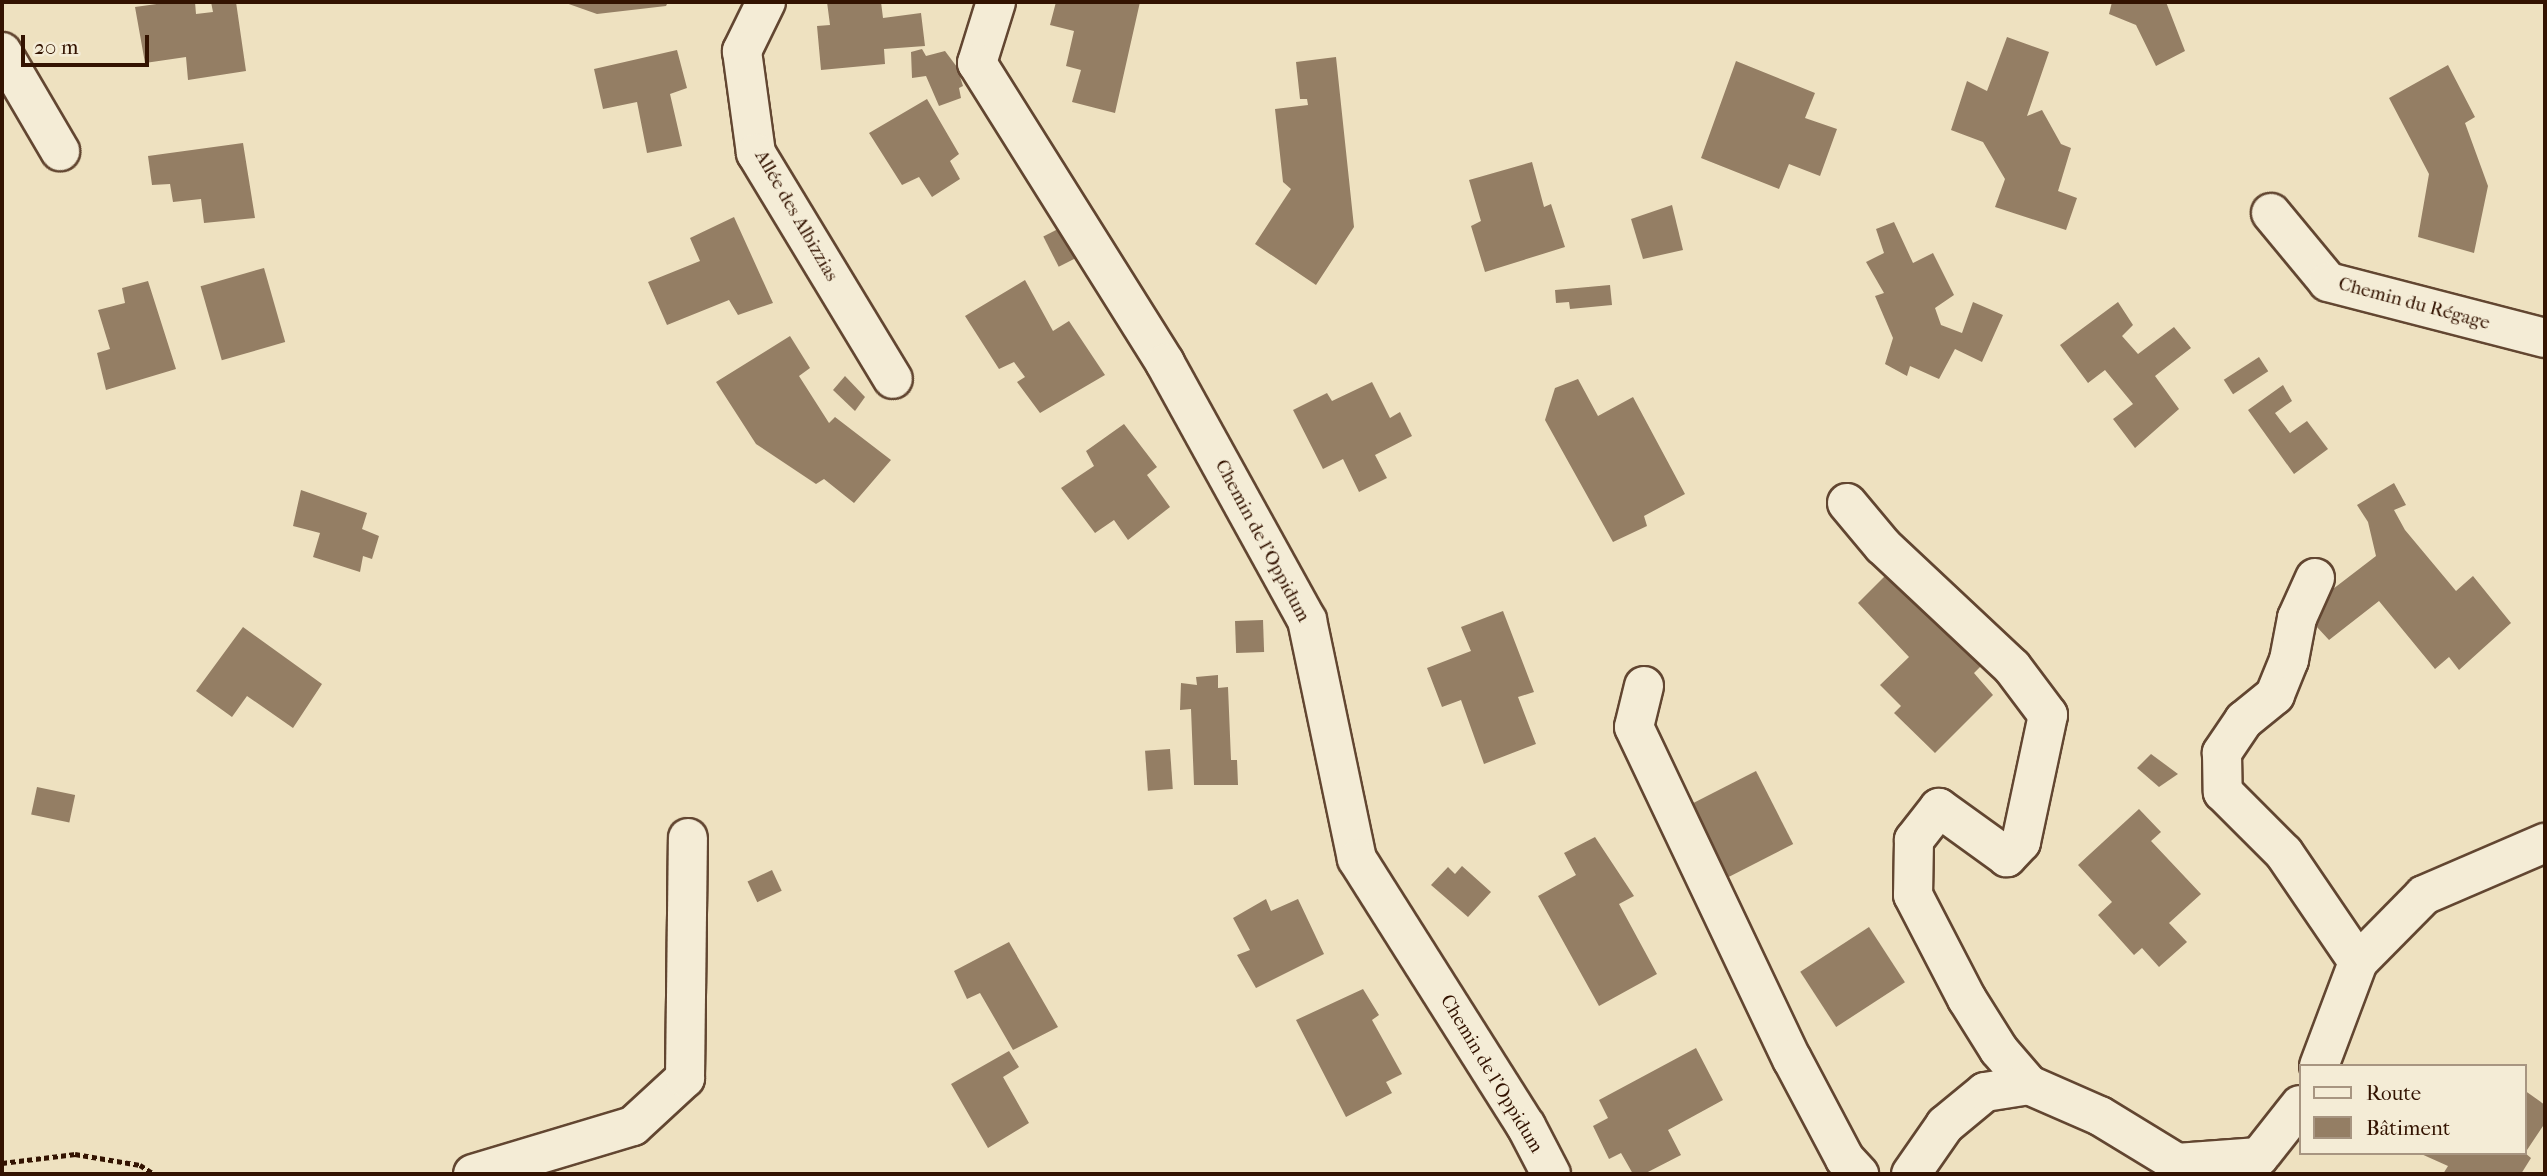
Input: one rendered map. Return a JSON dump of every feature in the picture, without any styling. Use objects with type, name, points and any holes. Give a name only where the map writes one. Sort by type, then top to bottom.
[{"type":"street","name":"Allée des Albizzias","points":[[766,2],[742,51],[756,153],[893,379]]},
{"type":"street","name":"Chemin de l'Oppidum","points":[[996,2],[977,63],[1165,363],[1307,620],[1357,859],[1526,1126],[1551,1174]]},
{"type":"street","points":[[2,52],[60,151]]},
{"type":"street","name":"Chemin du Régage","points":[[2271,213],[2328,282],[2545,338]]},
{"type":"street","points":[[1847,503],[1883,546],[2012,667],[2048,715],[2021,842],[2007,858],[1939,808],[1914,840],[1913,895],[1967,999],[1999,1050],[2029,1085],[2100,1116],[2178,1163],[2259,1157],[2298,1108]]},
{"type":"street","points":[[2315,578],[2297,618],[2289,660],[2275,695],[2244,720],[2222,753],[2223,792],[2284,853],[2358,962]]},
{"type":"street","points":[[1644,686],[1634,727],[1792,1059],[1845,1159],[1859,1174]]},
{"type":"street","points":[[487,1170],[633,1126],[685,1078],[688,838]]},
{"type":"street","points":[[2320,1064],[2358,962],[2424,895],[2545,843]]},
{"type":"street","points":[[1911,1174],[1945,1125],[1985,1093],[2029,1085]]},
{"type":"path","points":[[2,1163],[75,1154],[140,1165],[154,1174]]},
{"type":"building","points":[[195,2],[196,14],[213,12],[211,2],[236,2],[246,71],[188,80],[186,57],[145,63],[135,7]]},
{"type":"building","points":[[563,2],[668,2],[666,6],[597,14]]},
{"type":"building","points":[[827,2],[881,2],[883,18],[921,13],[925,46],[884,49],[885,64],[821,70],[817,26],[830,25]]},
{"type":"building","points":[[1056,2],[1140,2],[1115,113],[1072,102],[1081,70],[1066,66],[1074,31],[1050,25]]},
{"type":"building","points":[[2112,2],[2166,2],[2185,51],[2156,66],[2136,25],[2109,14]]},
{"type":"building","points":[[2007,37],[2049,52],[2027,116],[2042,110],[2061,144],[2071,148],[2058,191],[2077,198],[2066,230],[1995,207],[2005,179],[1983,142],[1951,130],[1967,81],[1987,91]]},
{"type":"building","points":[[922,49],[926,56],[945,51],[957,67],[963,86],[959,88],[961,98],[939,106],[926,76],[912,78],[911,52]]},
{"type":"building","points":[[677,50],[687,88],[670,94],[682,146],[647,153],[637,102],[603,109],[594,69]]},
{"type":"building","points":[[1336,57],[1354,227],[1316,285],[1255,244],[1291,189],[1283,182],[1275,109],[1308,105],[1307,99],[1300,99],[1296,62]]},
{"type":"building","points":[[1736,61],[1815,93],[1805,118],[1837,129],[1820,176],[1789,164],[1779,189],[1701,158]]},
{"type":"building","points":[[2448,65],[2475,117],[2465,123],[2488,186],[2474,253],[2418,237],[2429,174],[2389,98]]},
{"type":"building","points":[[927,99],[959,154],[950,161],[960,179],[932,197],[919,177],[902,185],[869,133]]},
{"type":"building","points":[[243,143],[255,218],[204,223],[201,199],[173,202],[170,184],[152,185],[148,156]]},
{"type":"building","points":[[1532,162],[1544,207],[1551,204],[1565,247],[1485,272],[1471,226],[1481,221],[1469,180]]},
{"type":"building","points":[[1672,205],[1683,250],[1643,259],[1631,219]]},
{"type":"building","points":[[734,217],[773,303],[738,315],[729,300],[667,325],[648,282],[700,261],[690,238]]},
{"type":"building","points":[[1894,222],[1913,263],[1933,253],[1954,295],[1935,308],[1941,325],[1962,333],[1973,302],[2003,315],[1982,362],[1955,349],[1939,379],[1910,366],[1907,376],[1885,364],[1893,338],[1875,296],[1884,293],[1866,262],[1884,253],[1876,229]]},
{"type":"building","points":[[1062,227],[1077,257],[1059,267],[1043,237]]},
{"type":"building","points":[[264,268],[285,342],[222,360],[201,286]]},
{"type":"building","points":[[1025,280],[1053,331],[1069,321],[1105,375],[1040,413],[1017,382],[1025,377],[1014,362],[999,369],[965,316]]},
{"type":"building","points":[[148,281],[176,369],[106,390],[97,353],[110,349],[98,310],[125,303],[122,288]]},
{"type":"building","points":[[1610,285],[1612,305],[1570,309],[1569,302],[1556,303],[1555,290]]},
{"type":"building","points":[[2118,302],[2133,325],[2122,336],[2138,354],[2174,327],[2191,348],[2155,376],[2179,409],[2135,448],[2113,419],[2133,404],[2105,370],[2088,383],[2060,345]]},
{"type":"building","points":[[790,336],[810,368],[799,376],[829,423],[835,417],[891,460],[854,503],[824,479],[816,484],[756,444],[716,382]]},
{"type":"building","points":[[2259,357],[2268,371],[2233,394],[2224,380]]},
{"type":"building","points":[[845,376],[865,397],[855,411],[833,390]]},
{"type":"building","points":[[1578,379],[1598,416],[1633,397],[1685,494],[1644,516],[1647,526],[1613,542],[1545,420],[1555,388]]},
{"type":"building","points":[[1372,382],[1390,418],[1400,412],[1412,436],[1375,455],[1387,478],[1359,492],[1343,459],[1323,469],[1293,410],[1327,393],[1332,401]]},
{"type":"building","points":[[2283,385],[2292,401],[2275,413],[2290,433],[2307,421],[2328,449],[2294,474],[2248,410]]},
{"type":"building","points":[[1124,424],[1157,467],[1147,475],[1170,507],[1128,540],[1114,520],[1095,533],[1061,488],[1094,466],[1086,451]]},
{"type":"building","points":[[2394,483],[2406,505],[2394,510],[2405,530],[2456,591],[2473,576],[2511,623],[2459,670],[2449,657],[2435,669],[2379,601],[2329,640],[2303,612],[2376,556],[2368,522],[2357,505]]},
{"type":"building","points":[[301,490],[367,513],[362,529],[379,536],[372,559],[363,556],[360,572],[313,557],[320,533],[293,526]]},
{"type":"building","points":[[1896,565],[1988,659],[1974,673],[1993,695],[1935,753],[1894,713],[1901,706],[1880,685],[1909,657],[1858,603]]},
{"type":"building","points":[[1503,611],[1534,692],[1518,697],[1536,744],[1484,764],[1461,700],[1442,707],[1427,668],[1471,651],[1461,627]]},
{"type":"building","points":[[1263,620],[1264,652],[1236,653],[1235,621]]},
{"type":"building","points":[[243,627],[322,684],[293,728],[247,696],[232,717],[196,691]]},
{"type":"building","points":[[1218,675],[1218,688],[1228,687],[1231,760],[1237,760],[1238,785],[1194,785],[1191,709],[1180,710],[1181,683],[1197,685],[1196,677]]},
{"type":"building","points":[[1170,749],[1173,789],[1148,791],[1145,751]]},
{"type":"building","points":[[2151,754],[2178,774],[2159,787],[2137,768]]},
{"type":"building","points":[[1756,771],[1793,844],[1718,882],[1681,809]]},
{"type":"building","points":[[37,787],[75,795],[69,822],[31,814]]},
{"type":"building","points":[[2139,809],[2161,832],[2151,841],[2201,894],[2169,923],[2187,942],[2159,967],[2142,948],[2134,955],[2098,915],[2112,902],[2078,865]]},
{"type":"building","points":[[1595,837],[1634,896],[1619,904],[1657,974],[1599,1006],[1538,896],[1576,875],[1564,853]]},
{"type":"building","points":[[1462,866],[1491,892],[1468,917],[1431,885],[1448,867],[1455,874]]},
{"type":"building","points":[[772,870],[782,891],[757,902],[748,881]]},
{"type":"building","points":[[1266,899],[1271,911],[1298,899],[1324,954],[1256,988],[1237,955],[1250,950],[1233,918]]},
{"type":"building","points":[[1869,927],[1905,982],[1836,1027],[1800,972]]},
{"type":"building","points":[[1009,942],[1058,1027],[1013,1050],[980,993],[967,999],[954,971]]},
{"type":"building","points":[[1363,989],[1379,1015],[1372,1020],[1402,1074],[1386,1082],[1392,1093],[1346,1117],[1296,1020]]},
{"type":"building","points":[[1696,1048],[1723,1100],[1668,1130],[1681,1155],[1644,1174],[1633,1174],[1621,1153],[1609,1159],[1593,1126],[1608,1118],[1599,1100]]},
{"type":"building","points":[[1009,1051],[1019,1067],[1003,1077],[1029,1123],[988,1148],[951,1084]]},
{"type":"building","points":[[2526,1091],[2545,1105],[2545,1123],[2526,1152]]},
{"type":"building","points":[[2526,1154],[2531,1158],[2521,1174],[2443,1174],[2448,1166],[2423,1155]]}]
